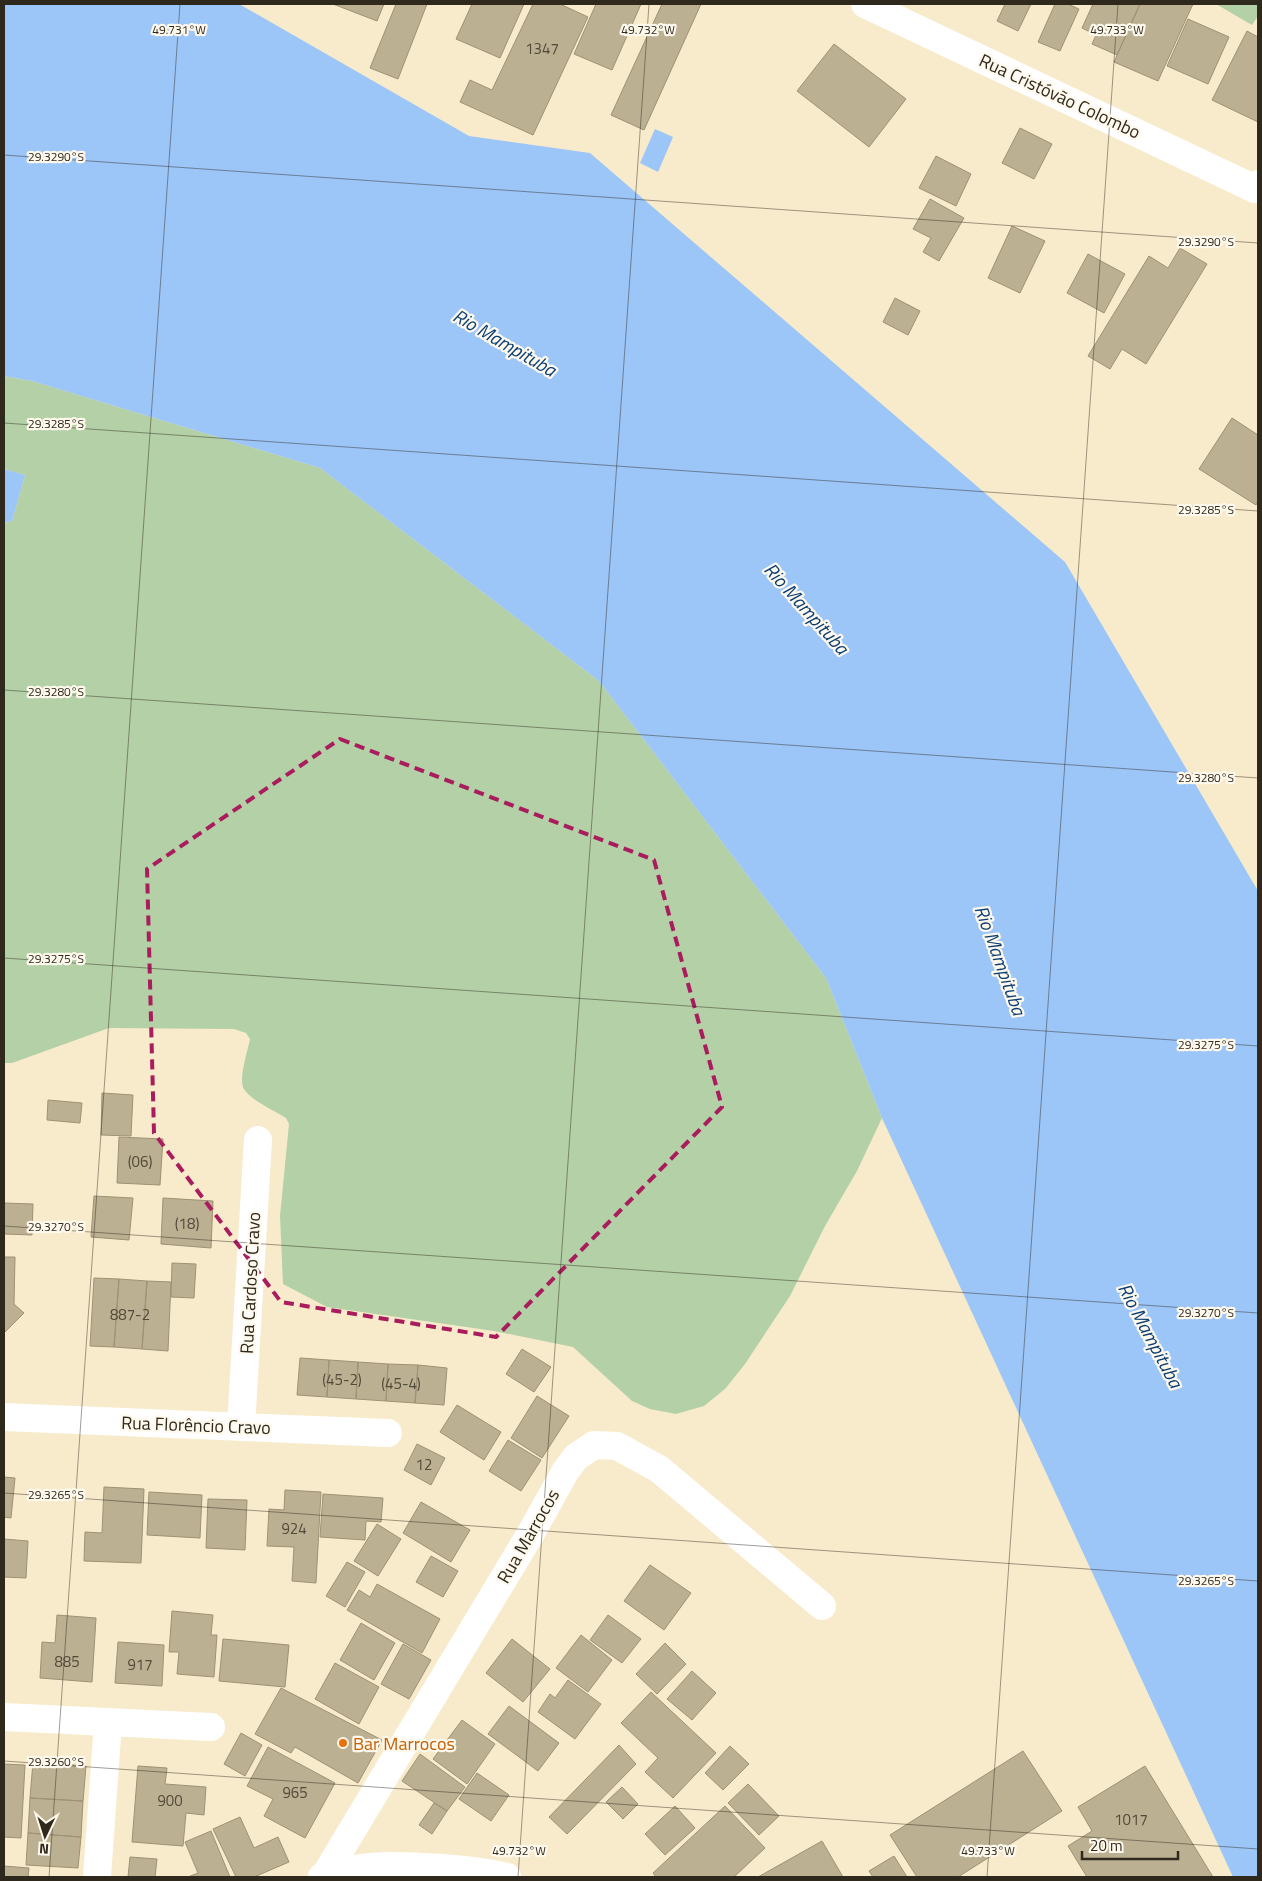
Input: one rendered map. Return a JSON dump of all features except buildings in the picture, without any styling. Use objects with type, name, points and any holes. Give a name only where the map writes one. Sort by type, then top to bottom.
[{"type":"street","name":"Rua Cristóvão Colombo","points":[[864,4],[1257,187]]},
{"type":"street","name":"Rua Cardoso Cravo","points":[[241,1427],[258,1140]]},
{"type":"street","name":"Rua Florêncio Cravo","points":[[4,1417],[388,1433]]},
{"type":"street","name":"Rua Marrocos","points":[[323,1877],[526,1542],[565,1472],[576,1457],[594,1445],[617,1446],[659,1468],[822,1606]]},
{"type":"street","points":[[4,1717],[211,1727]]},
{"type":"street","points":[[97,1877],[108,1723]]},
{"type":"street","points":[[323,1877],[384,1865],[486,1871],[507,1877]]},
{"type":"highlighted area","points":[[340,739],[654,860],[722,1107],[496,1337],[281,1302],[154,1133],[147,869]]},
{"type":"green space","points":[[1216,4],[1258,4],[1258,16],[1252,25]]},
{"type":"green space","points":[[4,376],[32,381],[320,468],[599,681],[826,978],[882,1118],[857,1171],[825,1226],[790,1296],[745,1364],[725,1389],[704,1406],[676,1414],[650,1409],[632,1401],[573,1347],[494,1331],[327,1307],[283,1284],[280,1216],[289,1124],[286,1118],[247,1093],[242,1085],[250,1039],[246,1033],[234,1029],[109,1028],[12,1063],[4,1063],[4,523],[12,521],[25,475],[4,469]]},
{"type":"water","name":"Rio Mampituba","points":[[4,4],[239,4],[469,136],[590,153],[1065,562],[1258,891],[1258,1877],[1233,1877],[882,1118],[826,978],[599,681],[320,468],[32,381],[4,376]]},
{"type":"water","points":[[655,129],[673,137],[658,172],[640,163]]},
{"type":"water","points":[[4,469],[25,475],[12,521],[4,523]]},
{"type":"place","name":"Bar Marrocos","points":[[343,1743]]}]
